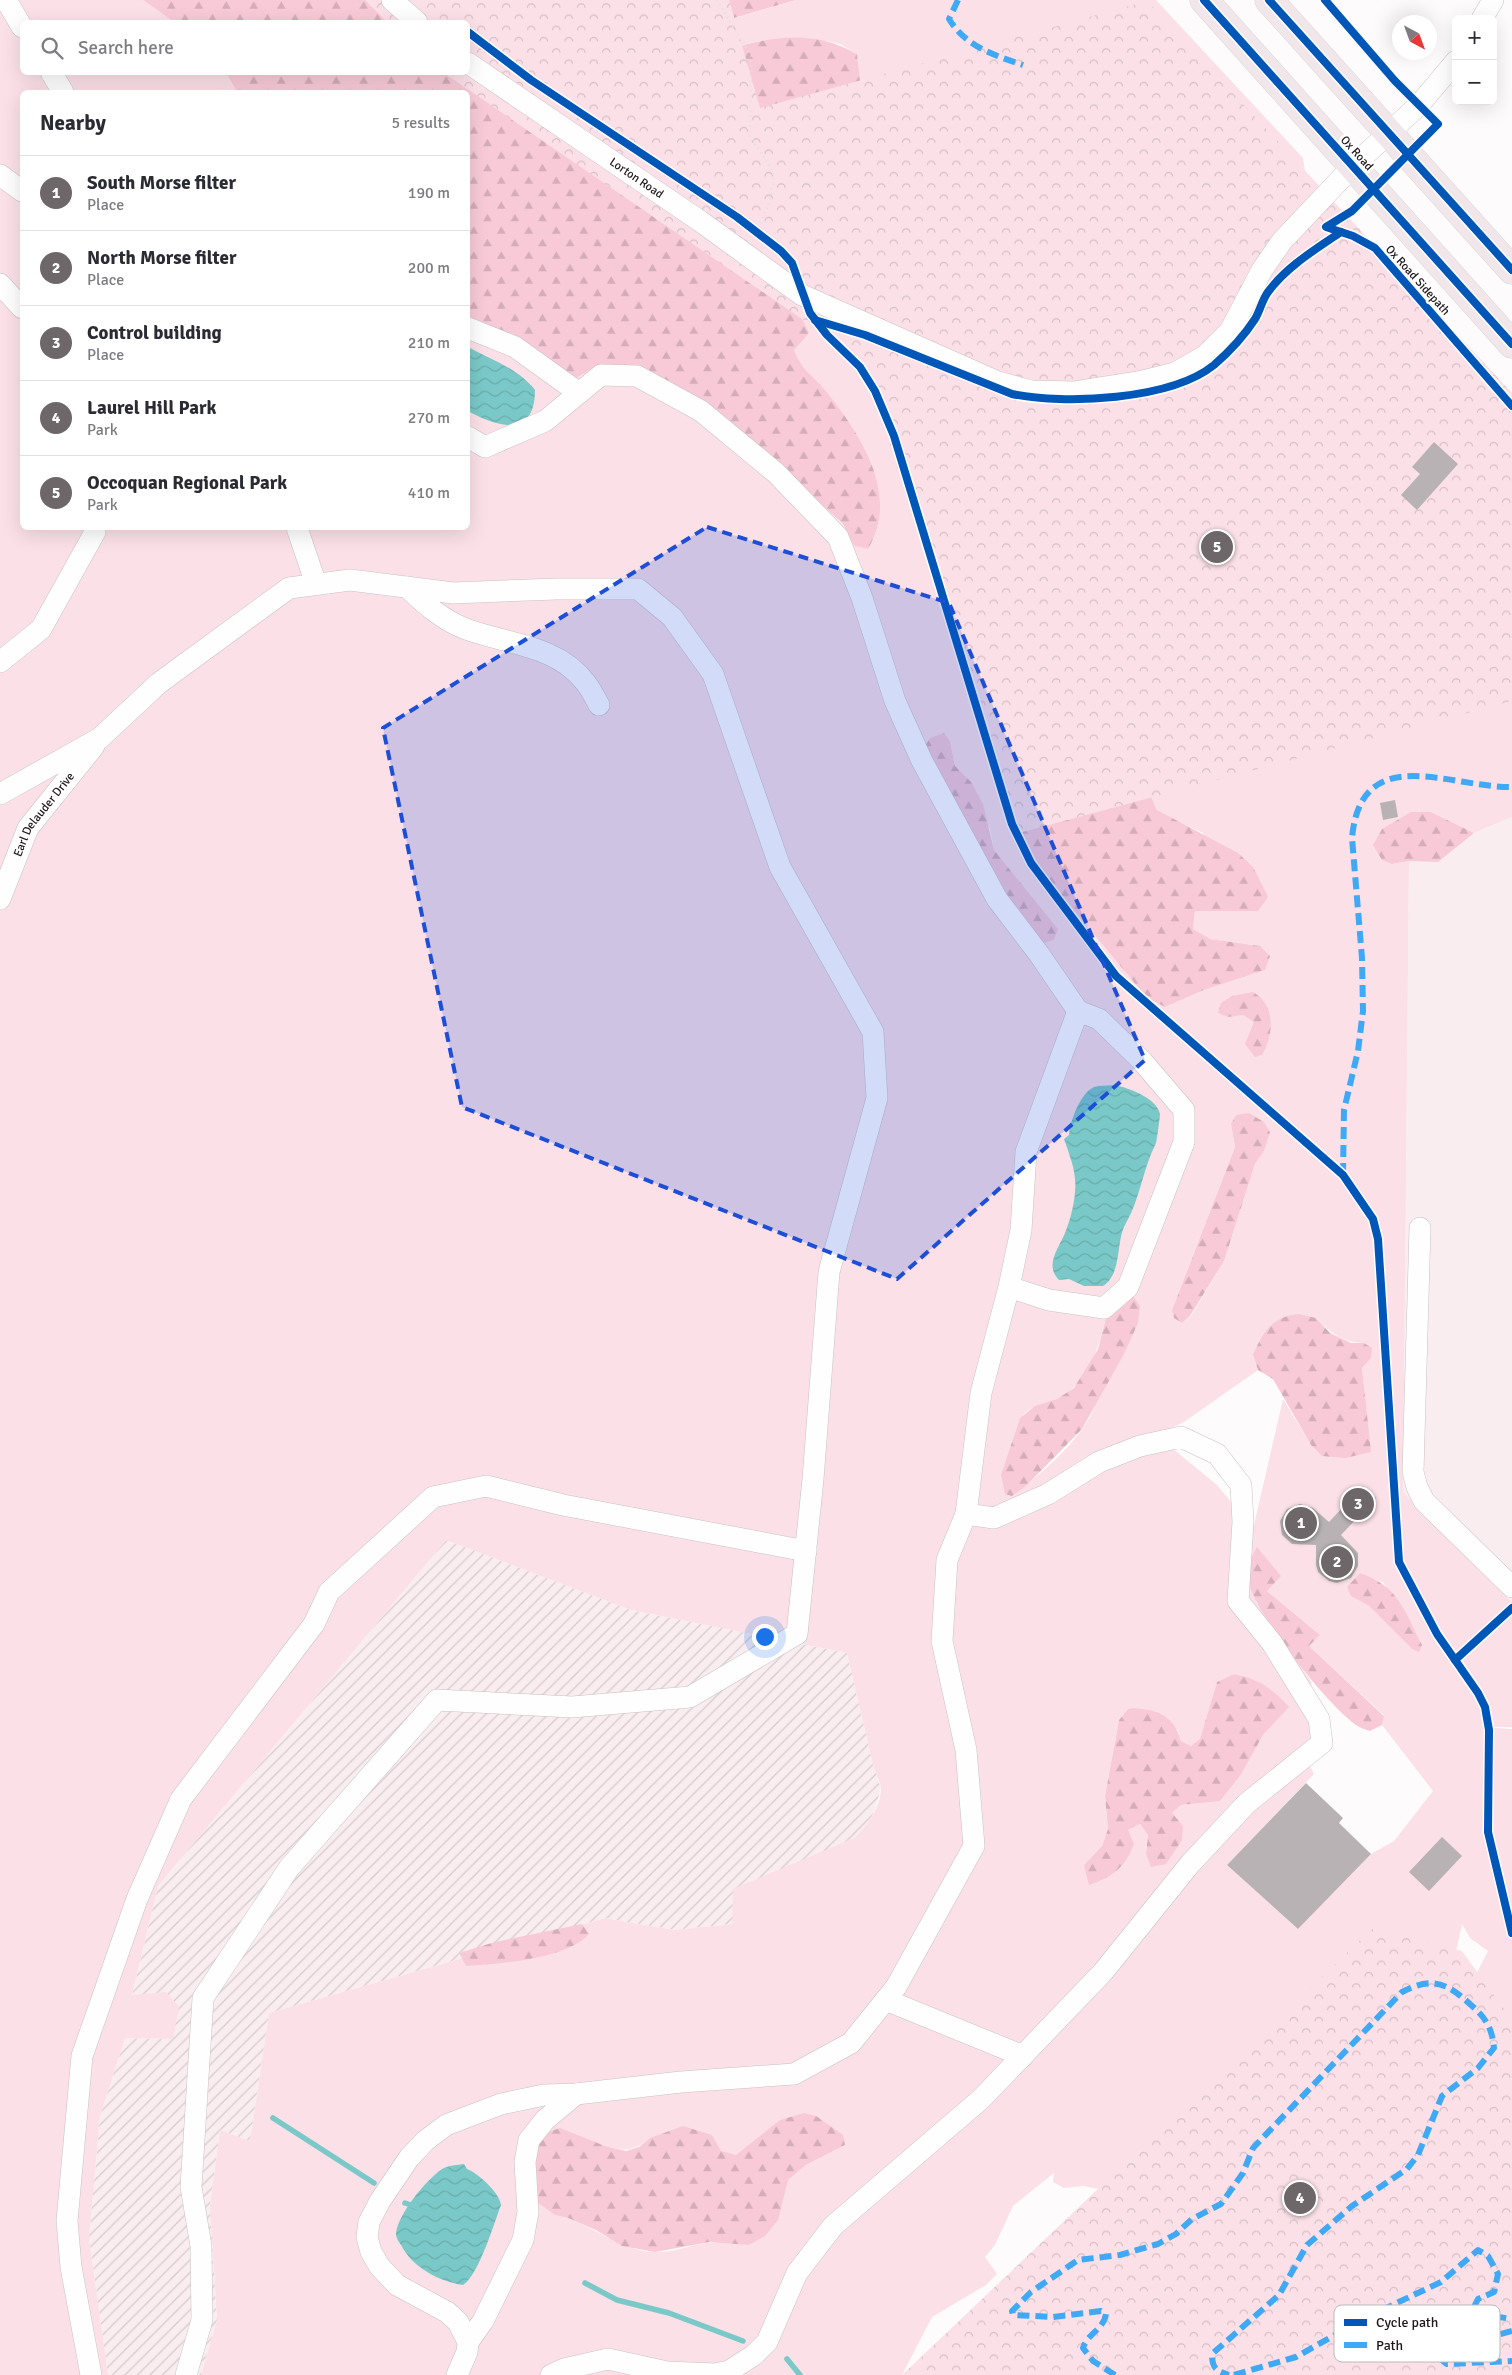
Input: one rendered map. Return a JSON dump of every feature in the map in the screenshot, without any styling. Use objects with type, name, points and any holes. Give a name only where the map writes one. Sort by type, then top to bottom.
[{"type":"highway","name":"Ox Road","points":[[1204,0],[1512,344]]},
{"type":"highway","points":[[1269,0],[1512,270]]},
{"type":"street","points":[[6,0],[20,24]]},
{"type":"street","points":[[392,0],[415,20]]},
{"type":"street","points":[[1484,15],[1493,0]]},
{"type":"street","name":"Lorton Road","points":[[470,64],[700,221],[802,295],[998,382],[1014,387],[1054,392],[1143,381],[1175,373],[1195,364],[1217,346],[1230,332],[1262,270],[1282,241],[1353,166],[1418,104],[1452,66]]},
{"type":"street","points":[[53,75],[62,90]]},
{"type":"street","points":[[0,175],[20,190]]},
{"type":"street","points":[[0,284],[20,306]]},
{"type":"street","points":[[470,329],[515,348],[579,393]]},
{"type":"street","points":[[470,438],[485,447],[545,421],[601,375],[637,376],[701,411],[776,473],[838,537],[862,598],[895,701],[922,761],[997,899],[1039,954],[1078,1011],[1098,1019],[1142,1062],[1184,1110],[1184,1142],[1128,1287],[1104,1308],[1049,1300],[1009,1288]]},
{"type":"street","points":[[0,662],[41,629],[95,530]]},
{"type":"street","points":[[298,530],[316,584]]},
{"type":"street","points":[[0,794],[100,738],[159,683],[289,588],[350,580],[453,592],[638,589],[672,616],[713,674],[780,867],[873,1032],[877,1098],[829,1272],[806,1551],[797,1634],[690,1697],[572,1707],[437,1700],[289,1868],[203,1998],[191,2187],[201,2246],[202,2320],[186,2375]]},
{"type":"street","points":[[407,587],[446,620],[466,629],[532,648],[566,665],[585,682],[599,705]]},
{"type":"street","name":"Earl Delauder Drive","points":[[0,900],[28,828],[100,738]]},
{"type":"street","points":[[468,2342],[458,2322],[447,2312],[397,2286],[380,2267],[371,2252],[367,2237],[368,2222],[380,2201],[409,2158],[425,2141],[446,2124],[501,2104],[544,2095],[576,2094],[681,2082],[794,2074],[852,2043],[896,1987],[974,1846],[966,1750],[942,1641],[947,1560],[966,1514],[981,1393],[1009,1288],[1021,1230],[1026,1152],[1078,1011]]},
{"type":"street","points":[[1420,1228],[1412,1472],[1424,1501],[1512,1587]]},
{"type":"street","points":[[551,2375],[564,2369],[608,2359],[667,2372],[715,2374],[742,2365],[767,2342],[797,2272],[833,2226],[981,2099],[1103,1972],[1190,1864],[1247,1803],[1322,1743],[1318,1719],[1272,1643],[1238,1601],[1243,1522],[1241,1485],[1217,1454],[1181,1437],[1140,1446],[1099,1462],[1048,1494],[994,1518],[966,1514]]},
{"type":"street","points":[[91,2375],[71,2267],[66,2221],[82,2056],[137,1899],[181,1799],[314,1624],[329,1592],[433,1496],[486,1486],[563,1505],[700,1529],[806,1551]]},
{"type":"street","points":[[886,2000],[1023,2056]]},
{"type":"street","points":[[457,2375],[467,2352],[468,2342],[484,2321],[523,2240],[528,2212],[525,2162],[529,2140],[544,2120],[576,2094]]},
{"type":"path","points":[[717,0],[751,56],[750,137],[769,165],[774,177],[770,200],[756,232]]},
{"type":"highlighted area","points":[[707,527],[949,603],[1145,1060],[897,1279],[462,1107],[383,728]]},
{"type":"shaded area","points":[[1512,817],[1512,1602],[1403,1492],[1409,861]]},
{"type":"shaded area","points":[[446,1540],[631,1610],[847,1653],[874,1769],[881,1788],[875,1810],[866,1828],[854,1838],[815,1856],[732,1924],[674,1930],[605,1918],[269,2013],[250,2141],[220,2130],[210,2205],[217,2320],[201,2375],[108,2375],[89,2238],[100,2116],[125,2038],[173,2039],[132,1996],[158,1886]]},
{"type":"green space","points":[[0,0],[143,0],[171,20],[20,20],[20,75],[227,75],[236,90],[20,90],[20,530],[470,530],[470,317],[523,341],[575,379],[598,365],[634,369],[717,410],[843,525],[854,546],[868,549],[877,528],[880,507],[878,486],[863,445],[852,426],[797,357],[794,350],[801,340],[797,309],[909,365],[1057,890],[1147,998],[1165,1007],[1204,990],[1265,970],[1260,946],[1209,939],[1193,929],[1195,911],[1258,911],[1203,833],[1157,810],[1145,782],[1512,625],[1512,817],[1474,833],[1431,812],[1392,864],[1409,861],[1403,1492],[1512,1602],[1512,1727],[1485,1727],[1512,1729],[1512,2267],[1083,2186],[1064,2188],[1053,2182],[1054,2173],[1013,2206],[995,2245],[985,2257],[997,2274],[986,2285],[932,2317],[902,2375],[201,2375],[217,2320],[210,2205],[220,2130],[250,2141],[269,2013],[605,1918],[674,1930],[732,1924],[733,1889],[854,1838],[864,1828],[876,1810],[881,1787],[874,1769],[847,1653],[631,1610],[446,1540],[158,1886],[132,1995],[166,1992],[179,2007],[173,2039],[125,2038],[100,2116],[89,2238],[108,2375],[0,2375]],"holes":[[[930,738],[950,741],[955,766],[990,829],[994,850],[1057,929],[1004,892]],[[1231,1124],[1264,1151],[1255,1164],[1224,1261],[1191,1316],[1182,1323],[1172,1310],[1235,1147]],[[1106,1318],[1098,1392],[1091,1415],[1083,1428],[1061,1454],[1012,1496],[1013,1447],[1020,1420],[1027,1411],[1059,1398],[1078,1383],[1085,1374],[1096,1352]],[[1316,1318],[1337,1336],[1350,1341],[1364,1343],[1371,1358],[1362,1368],[1364,1387],[1322,1456],[1311,1445],[1283,1399],[1254,1525],[1235,1526],[1231,1502],[1217,1485],[1156,1435],[1184,1422],[1258,1370],[1253,1355]],[[1257,1548],[1280,1576],[1267,1591],[1320,1635],[1309,1646],[1384,1715],[1382,1725],[1433,1791],[1394,1841],[1371,1854],[1298,1929],[1227,1865],[1314,1774],[1300,1748],[1315,1735],[1298,1698],[1312,1683],[1256,1602]],[[1360,1573],[1384,1583],[1412,1649],[1368,1605]],[[1234,1674],[1251,1679],[1264,1685],[1276,1694],[1288,1707],[1263,1735],[1242,1773],[1198,1803],[1181,1805],[1172,1813],[1146,1854],[1148,1835],[1140,1824],[1128,1830],[1084,1865],[1102,1846],[1108,1829],[1105,1796],[1119,1720],[1128,1709],[1178,1730],[1181,1741],[1191,1746],[1200,1740],[1217,1682]],[[1462,1924],[1470,1938],[1488,1951],[1432,2061]],[[650,2138],[736,2155],[757,2140],[845,2145],[806,2165],[788,2180],[750,2245],[713,2242],[655,2252],[629,2247],[581,2224],[555,2215],[605,2146],[618,2149],[629,2149],[639,2146]]]},
{"type":"green space","points":[[143,0],[676,0],[710,57],[765,40],[784,38],[821,40],[839,45],[857,54],[862,99],[797,309],[809,333],[794,350],[804,368],[826,391],[852,426],[872,466],[878,486],[880,507],[877,528],[868,549],[854,546],[843,524],[717,410],[634,369],[598,365],[575,379],[523,341],[470,317],[470,90],[236,90],[227,75],[470,75],[470,20],[171,20]]},
{"type":"green space","points":[[365,0],[729,0],[760,108],[1147,1],[1512,393],[1512,701],[1015,834],[863,361],[447,75],[470,75],[470,20],[385,20]]},
{"type":"green space","points":[[729,0],[735,18],[796,0],[1156,0],[1303,158],[1307,185],[871,277],[857,54],[840,44],[827,41],[710,57]]},
{"type":"green space","points":[[729,0],[796,0],[734,18]]},
{"type":"green space","points":[[944,733],[950,741],[955,766],[971,782],[983,804],[994,850],[1058,929],[1054,940],[1044,943],[1004,892],[925,746],[930,738]]},
{"type":"green space","points":[[1145,782],[1157,810],[1238,853],[1253,867],[1268,897],[1258,911],[1195,911],[1193,929],[1210,939],[1260,946],[1270,956],[1265,970],[1204,990],[1165,1007],[1147,998],[1057,890],[1030,853],[1006,787]]},
{"type":"green space","points":[[1411,812],[1431,812],[1474,833],[1438,862],[1409,861],[1392,864],[1382,860],[1373,845],[1382,829]]},
{"type":"green space","points":[[1253,992],[1266,1005],[1271,1021],[1266,1047],[1262,1055],[1255,1057],[1245,1044],[1254,1022],[1243,1015],[1228,1017],[1218,1013],[1221,1003],[1232,996]]},
{"type":"green space","points":[[1249,1113],[1264,1122],[1270,1132],[1264,1151],[1255,1164],[1224,1261],[1190,1316],[1182,1323],[1174,1318],[1172,1310],[1235,1147],[1231,1124],[1236,1115]]},
{"type":"green space","points":[[1130,1291],[1140,1306],[1138,1323],[1124,1354],[1082,1429],[1026,1486],[1012,1496],[1005,1494],[1001,1475],[1020,1418],[1035,1406],[1057,1399],[1074,1388],[1098,1349],[1106,1318]]},
{"type":"green space","points":[[1298,1314],[1316,1318],[1330,1333],[1351,1343],[1364,1343],[1372,1348],[1371,1358],[1362,1368],[1371,1452],[1345,1458],[1322,1456],[1311,1445],[1273,1379],[1258,1370],[1253,1355],[1265,1333],[1281,1318]]},
{"type":"green space","points":[[1257,1547],[1281,1576],[1267,1591],[1320,1635],[1309,1646],[1384,1716],[1382,1725],[1370,1731],[1358,1726],[1344,1715],[1312,1680],[1279,1637],[1254,1598],[1249,1583],[1249,1564]]},
{"type":"green space","points":[[1360,1573],[1384,1585],[1399,1601],[1422,1645],[1419,1652],[1412,1649],[1368,1605],[1351,1596],[1347,1587]]},
{"type":"green space","points":[[1234,1674],[1264,1685],[1289,1707],[1263,1735],[1242,1773],[1220,1801],[1181,1805],[1172,1813],[1183,1826],[1182,1840],[1166,1864],[1151,1867],[1146,1854],[1148,1835],[1140,1824],[1128,1830],[1134,1844],[1122,1865],[1111,1875],[1089,1885],[1084,1865],[1102,1846],[1108,1829],[1105,1796],[1119,1720],[1128,1709],[1154,1711],[1168,1718],[1178,1732],[1181,1741],[1191,1746],[1200,1739],[1217,1682]]},
{"type":"green space","points":[[582,1924],[589,1934],[579,1942],[549,1955],[514,1962],[466,1966],[459,1953],[495,1942]]},
{"type":"green space","points":[[1372,1929],[1462,1951],[1512,2020],[1512,2375],[902,2375]]},
{"type":"green space","points":[[804,2113],[816,2116],[843,2135],[845,2145],[806,2165],[788,2180],[778,2220],[765,2236],[749,2245],[710,2242],[655,2252],[622,2246],[596,2230],[568,2218],[555,2215],[537,2202],[535,2159],[541,2134],[560,2128],[605,2146],[626,2151],[639,2147],[650,2138],[683,2126],[712,2135],[721,2151],[736,2155],[780,2120]]},
{"type":"water","points":[[470,348],[513,370],[535,390],[533,406],[529,416],[521,422],[512,425],[502,424],[470,412]]},
{"type":"water","points":[[1114,1085],[1141,1094],[1158,1108],[1160,1114],[1157,1137],[1135,1204],[1123,1230],[1113,1273],[1103,1286],[1084,1286],[1069,1279],[1059,1280],[1053,1268],[1054,1256],[1070,1218],[1075,1192],[1074,1171],[1064,1139],[1069,1135],[1071,1123],[1084,1095],[1094,1087]]},
{"type":"water","points":[[464,2164],[467,2169],[493,2189],[501,2205],[475,2271],[463,2285],[444,2280],[419,2266],[406,2253],[396,2234],[401,2217],[413,2198],[428,2181],[442,2169]]},
{"type":"building","points":[[1434,442],[1458,464],[1417,510],[1401,495],[1420,474],[1412,467]]},
{"type":"building","points":[[1395,800],[1398,817],[1383,820],[1380,803]]},
{"type":"building","points":[[1363,1486],[1376,1498],[1341,1535],[1358,1553],[1358,1566],[1351,1578],[1337,1583],[1329,1581],[1318,1572],[1316,1545],[1292,1544],[1282,1535],[1280,1521],[1287,1509],[1300,1504],[1313,1508],[1329,1522]]},
{"type":"building","points":[[1306,1783],[1343,1818],[1339,1823],[1371,1854],[1298,1929],[1227,1865]]},
{"type":"building","points":[[1442,1837],[1462,1856],[1429,1891],[1409,1872]]},
{"type":"waterway","points":[[273,2118],[374,2183]]},
{"type":"waterway","points":[[405,2203],[417,2207]]},
{"type":"waterway","points":[[585,2283],[617,2300],[669,2313],[743,2341]]},
{"type":"waterway","points":[[787,2359],[800,2375]]},
{"type":"marked path","points":[[958,0],[949,19],[956,29],[981,49],[1023,65]]},
{"type":"marked path","points":[[1343,1175],[1344,1110],[1358,1051],[1363,1011],[1362,958],[1352,838],[1359,808],[1372,789],[1390,779],[1412,776],[1512,787]]},
{"type":"marked path","points":[[1115,2375],[1093,2361],[1083,2348],[1088,2339],[1102,2324],[1106,2314],[1101,2311],[1053,2317],[1013,2315],[1012,2311],[1031,2292],[1078,2260],[1120,2255],[1158,2244],[1176,2234],[1192,2219],[1221,2204],[1243,2173],[1253,2148],[1402,1992],[1422,1984],[1431,1983],[1439,1984],[1454,1991],[1484,2019],[1490,2029],[1494,2048],[1478,2068],[1442,2096],[1418,2155],[1407,2169],[1352,2206],[1307,2245],[1279,2295],[1212,2354],[1214,2366],[1221,2372],[1229,2375]]},
{"type":"marked path","points":[[1393,2305],[1441,2282],[1478,2250],[1488,2256],[1498,2274],[1494,2292],[1478,2299],[1475,2305]]},
{"type":"marked path","points":[[1500,2317],[1512,2319]]},
{"type":"marked path","points":[[1500,2334],[1512,2331]]},
{"type":"marked path","points":[[1234,2375],[1296,2357],[1334,2335]]},
{"type":"marked path","points":[[1500,2362],[1512,2361]]},
{"type":"marked path","points":[[1444,2362],[1447,2364],[1490,2362]]},
{"type":"cycle path","points":[[1204,0],[1512,344]]},
{"type":"cycle path","points":[[1269,0],[1512,270]]},
{"type":"cycle path","name":"Ox Road Sidepath","points":[[1325,0],[1395,81],[1438,124],[1352,211],[1326,227],[1353,236],[1375,248],[1512,406]]},
{"type":"cycle path","points":[[470,34],[531,80],[737,217],[781,251],[792,263],[810,313],[827,335],[860,367],[875,391],[894,436],[1012,824],[1031,863],[1116,976],[1343,1175],[1373,1219],[1378,1239],[1399,1562],[1437,1634],[1478,1693],[1485,1707],[1489,1730],[1488,1832],[1512,1933]]},
{"type":"cycle path","points":[[815,320],[865,335],[1012,394],[1059,399],[1116,397],[1172,386],[1195,377],[1214,365],[1246,332],[1257,316],[1266,295],[1283,274],[1341,232]]},
{"type":"cycle path","points":[[1455,1660],[1512,1608]]},
{"type":"place","name":"Occoquan Regional Park","points":[[1217,547]]},
{"type":"place","name":"Control building","points":[[1358,1504]]},
{"type":"place","name":"South Morse filter","points":[[1301,1523]]},
{"type":"place","name":"North Morse filter","points":[[1337,1562]]},
{"type":"place","name":"Laurel Hill Park","points":[[1300,2198]]}]
